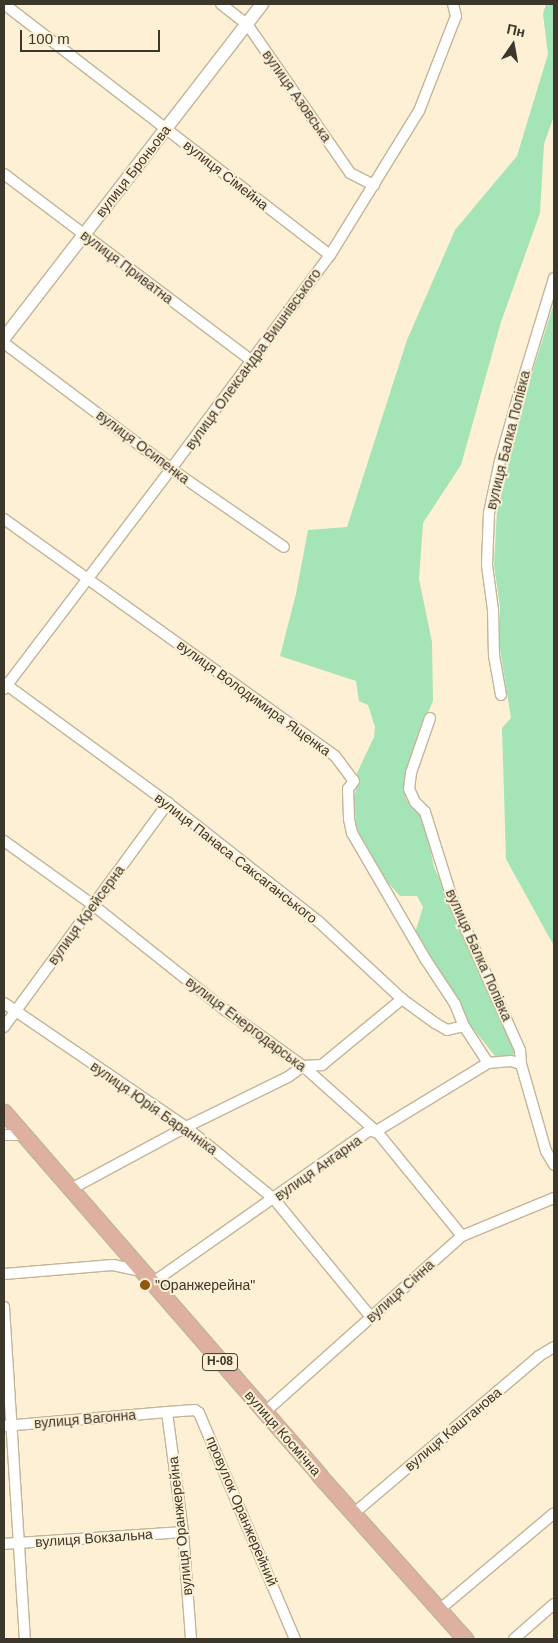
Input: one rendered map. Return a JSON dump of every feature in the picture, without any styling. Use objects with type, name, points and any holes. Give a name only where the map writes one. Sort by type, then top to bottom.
[{"type":"main road","name":"вулиця Космічна","points":[[4,1112],[353,1514],[465,1639]]},
{"type":"street","name":"вулиця Сімейна","points":[[4,4],[330,255]]},
{"type":"street","name":"вулиця Азовська","points":[[221,4],[247,24],[350,173],[374,185]]},
{"type":"street","name":"вулиця Броньова","points":[[4,338],[262,4]]},
{"type":"street","name":"вулиця Олександра Вишнівського","points":[[5,686],[171,469],[330,255],[419,111],[456,16],[453,4]]},
{"type":"street","name":"вулиця Приватна","points":[[4,174],[251,360]]},
{"type":"street","name":"вулиця Балка Попівка","points":[[501,696],[494,656],[493,610],[487,565],[489,513],[500,461],[554,278]]},
{"type":"street","name":"вулиця Осипенка","points":[[4,343],[171,469],[284,547]]},
{"type":"street","name":"вулиця Володимира Ященка","points":[[4,519],[335,756],[354,781],[348,789],[349,819],[352,833],[426,960],[455,1004],[464,1026],[488,1063]]},
{"type":"street","name":"вулиця Панаса Саксаганського","points":[[5,686],[168,803],[318,922],[402,999],[447,1030],[464,1026]]},
{"type":"street","name":"вулиця Балка Попівка","points":[[430,718],[411,773],[409,789],[415,802],[425,812],[452,898],[520,1050],[522,1064],[546,1151],[554,1165]]},
{"type":"street","name":"вулиця Крейсерна","points":[[4,1027],[168,803]]},
{"type":"street","name":"вулиця Енергодарська","points":[[4,841],[93,905],[225,1010],[303,1066],[375,1132],[462,1236]]},
{"type":"street","points":[[71,1189],[186,1127],[288,1077],[303,1066],[322,1065],[402,999]]},
{"type":"street","name":"вулиця Юрія Баранніка","points":[[4,1003],[186,1127],[274,1199],[371,1317]]},
{"type":"street","points":[[488,1063],[511,1061],[522,1064]]},
{"type":"street","name":"вулиця Ангарна","points":[[147,1277],[274,1199],[370,1130],[375,1132],[488,1063]]},
{"type":"street","points":[[4,1135],[24,1135]]},
{"type":"street","name":"вулиця Сінна","points":[[265,1412],[462,1236],[554,1198]]},
{"type":"street","points":[[4,1274],[113,1265],[147,1277]]},
{"type":"street","points":[[4,1307],[8,1425],[19,1543],[25,1639]]},
{"type":"street","name":"вулиця Каштанова","points":[[353,1514],[539,1356],[554,1347]]},
{"type":"street","name":"провулок Оранжерейний","points":[[167,1412],[194,1410],[199,1412],[297,1639]]},
{"type":"street","name":"вулиця Вагонна","points":[[8,1425],[167,1412]]},
{"type":"street","name":"вулиця Оранжерейна","points":[[167,1412],[184,1532],[191,1639]]},
{"type":"street","points":[[439,1610],[554,1513]]},
{"type":"street","name":"вулиця Вокзальна","points":[[4,1544],[184,1532]]},
{"type":"street","points":[[514,1639],[554,1604]]},
{"type":"green space","points":[[546,4],[554,4],[554,116],[544,144],[540,213],[501,322],[461,465],[423,523],[419,579],[432,642],[433,701],[417,739],[406,778],[406,799],[424,820],[434,867],[512,1039],[515,1054],[506,1057],[495,1056],[467,1021],[415,933],[423,907],[417,896],[400,896],[381,875],[363,844],[356,825],[354,796],[358,783],[357,773],[374,737],[375,727],[368,705],[359,701],[356,681],[280,656],[296,594],[308,530],[347,527],[407,340],[455,230],[517,156],[548,54],[543,14]]},
{"type":"green space","points":[[554,303],[554,946],[506,859],[502,728],[511,718],[500,649],[500,607],[494,565],[497,511],[521,409]]},
{"type":"place","name":"\"Оранжерейна\"","points":[[145,1285]]}]
